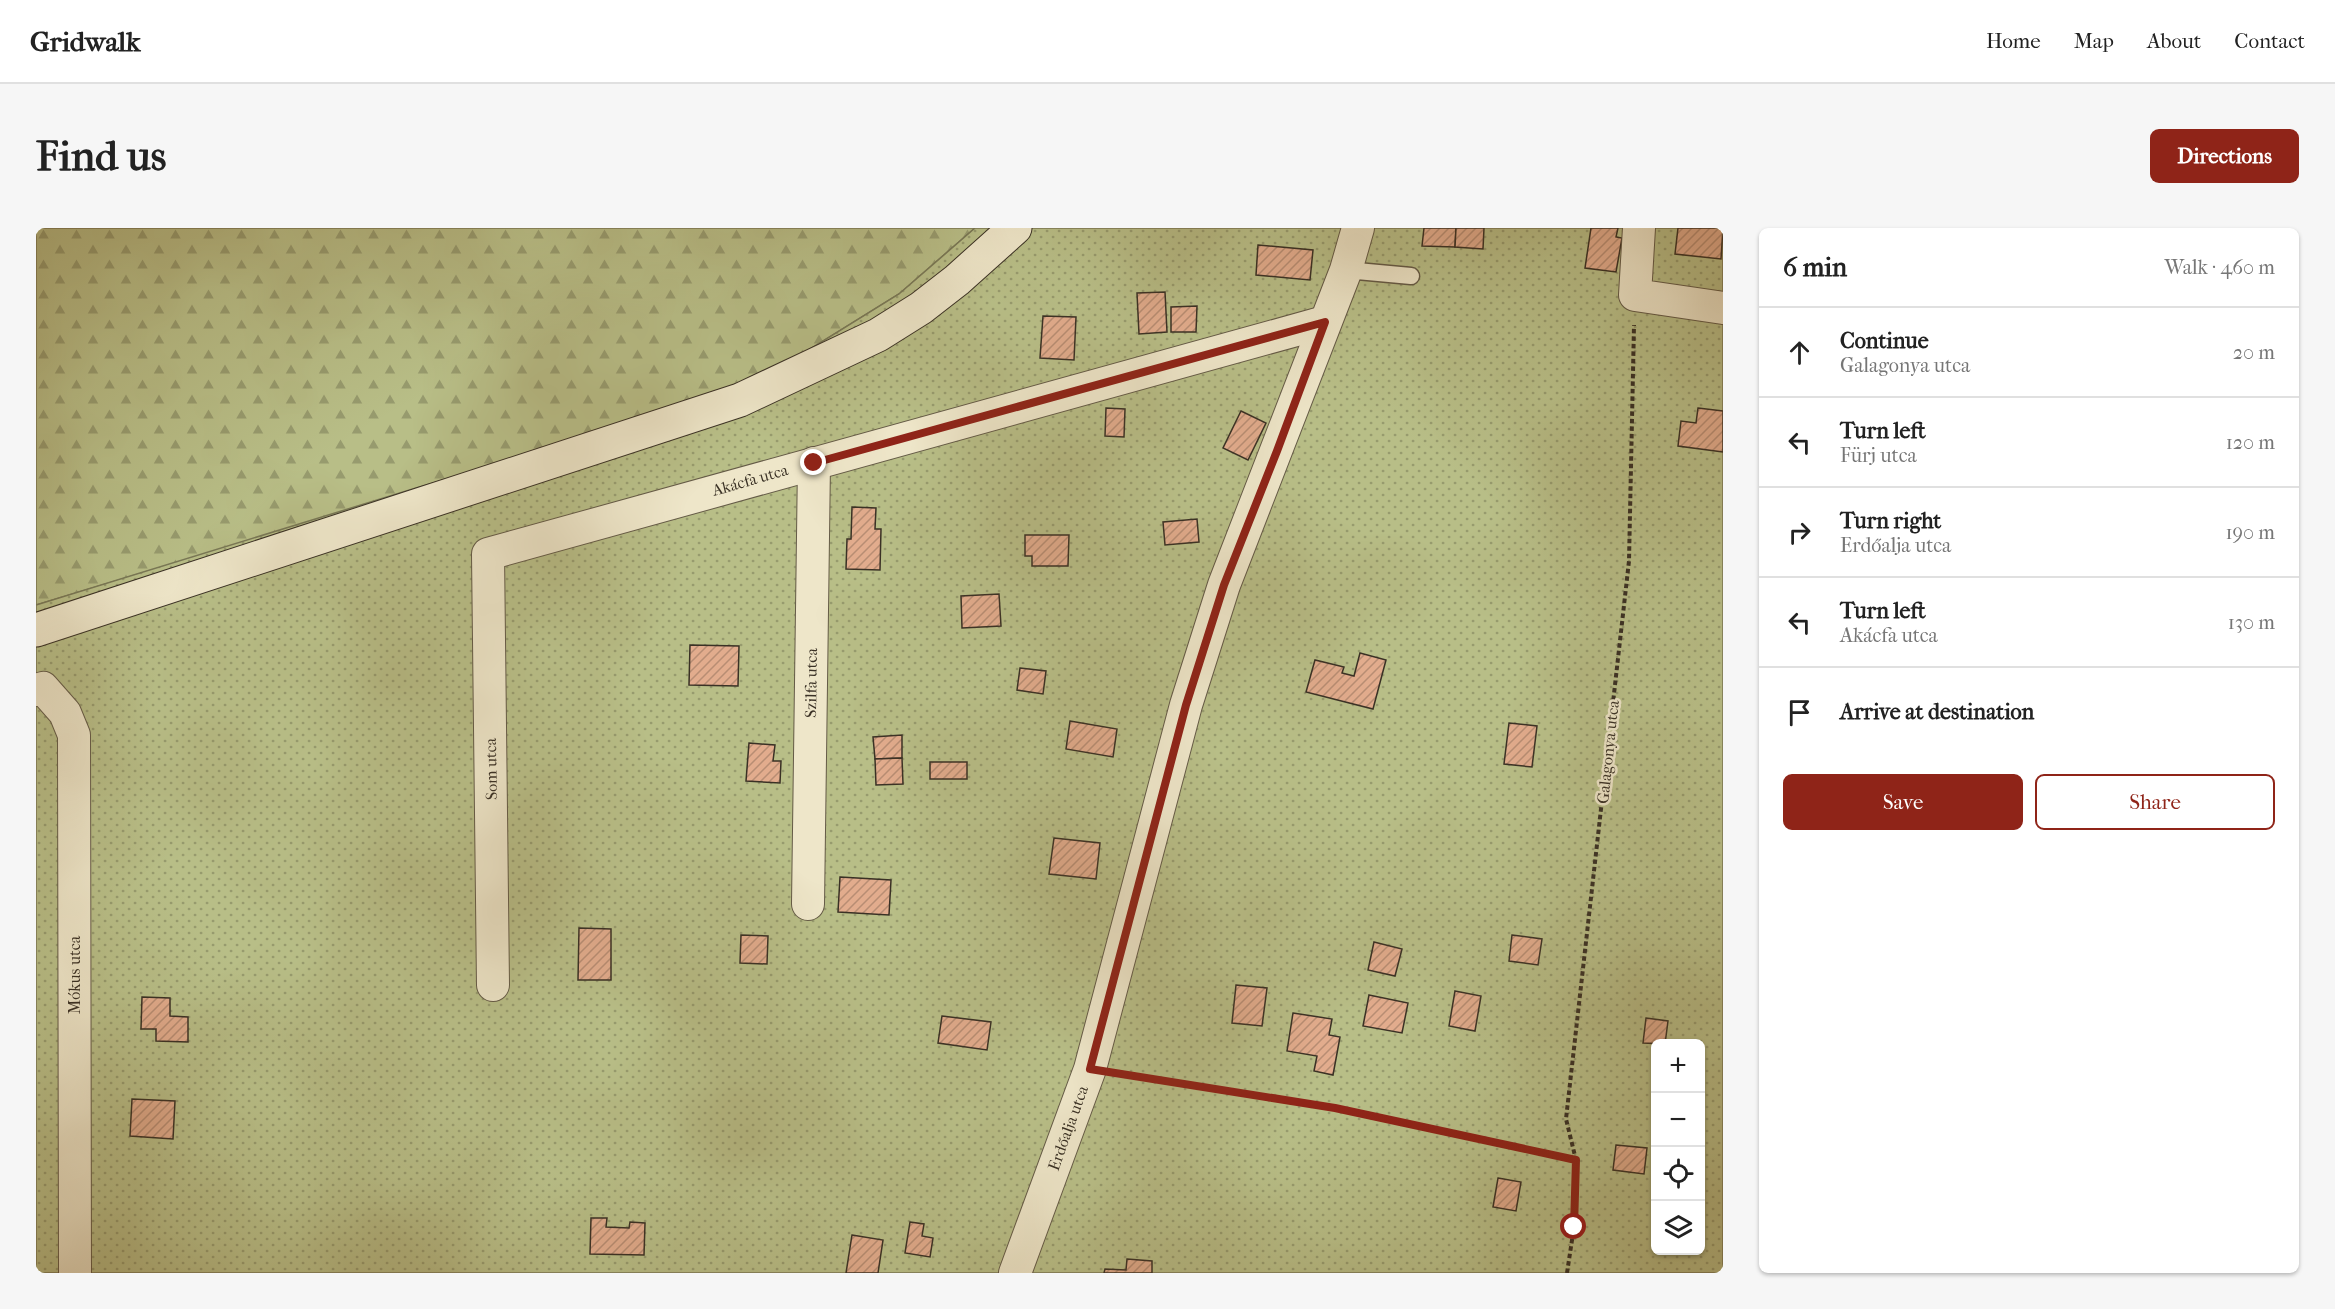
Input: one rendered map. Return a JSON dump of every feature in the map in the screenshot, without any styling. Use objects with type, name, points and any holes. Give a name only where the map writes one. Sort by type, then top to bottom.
[{"type":"main road","points":[[36,630],[740,400],[878,336],[921,308],[957,280],[1015,228]]},
{"type":"street","name":"Erdőalja utca","points":[[1015,1273],[1090,1069],[1152,828],[1196,672],[1224,585],[1346,270],[1358,228]]},
{"type":"street","points":[[1639,228],[1635,295],[1723,308]]},
{"type":"street","name":"Akácfa utca","points":[[488,554],[1325,322]]},
{"type":"street","name":"Szilfa utca","points":[[808,904],[814,463]]},
{"type":"street","name":"Som utca","points":[[488,554],[494,985]]},
{"type":"street","name":"Mókus utca","points":[[40,689],[65,713],[74,735],[75,1273]]},
{"type":"lane","points":[[1346,270],[1411,276]]},
{"type":"path","name":"Galagonya utca","points":[[1567,1273],[1574,1227],[1576,1160],[1566,1119],[1629,561],[1635,295]]},
{"type":"path","points":[[1090,1069],[1335,1108],[1576,1160]]},
{"type":"green space","points":[[36,228],[975,228],[899,294],[741,392],[36,605]]},
{"type":"green space","points":[[975,228],[1723,228],[1723,1273],[36,1273],[36,605],[416,488],[741,392],[899,294]]},
{"type":"building","points":[[1424,228],[1456,228],[1455,247],[1422,246]]},
{"type":"building","points":[[1456,228],[1484,228],[1483,249],[1455,247]]},
{"type":"building","points":[[1591,228],[1618,228],[1616,237],[1622,238],[1616,272],[1585,268]]},
{"type":"building","points":[[1678,228],[1723,228],[1721,259],[1675,254]]},
{"type":"building","points":[[1258,245],[1313,250],[1310,280],[1256,275]]},
{"type":"building","points":[[1165,292],[1167,332],[1139,334],[1137,293]]},
{"type":"building","points":[[1197,306],[1196,332],[1171,332],[1171,307]]},
{"type":"building","points":[[1043,316],[1076,317],[1074,360],[1040,358]]},
{"type":"building","points":[[1106,408],[1125,409],[1124,437],[1105,436]]},
{"type":"building","points":[[1698,408],[1723,411],[1723,452],[1678,446],[1681,421],[1696,423]]},
{"type":"building","points":[[1241,411],[1266,423],[1248,460],[1223,448]]},
{"type":"building","points":[[852,507],[876,508],[875,529],[881,529],[880,570],[846,569],[847,539],[851,539]]},
{"type":"building","points":[[1197,519],[1199,542],[1165,545],[1163,522]]},
{"type":"building","points":[[1025,535],[1069,535],[1068,566],[1032,566],[1032,556],[1025,556]]},
{"type":"building","points":[[999,594],[1001,626],[962,628],[961,596]]},
{"type":"building","points":[[690,645],[739,646],[738,686],[689,685]]},
{"type":"building","points":[[1360,653],[1386,660],[1373,709],[1306,692],[1315,660],[1344,667],[1342,673],[1354,676]]},
{"type":"building","points":[[1020,668],[1046,671],[1043,694],[1017,690]]},
{"type":"building","points":[[1070,721],[1117,729],[1113,757],[1066,749]]},
{"type":"building","points":[[1509,723],[1537,726],[1532,767],[1504,764]]},
{"type":"building","points":[[902,735],[902,758],[875,759],[873,737]]},
{"type":"building","points":[[749,743],[775,745],[773,761],[781,761],[780,783],[746,781]]},
{"type":"building","points":[[902,758],[903,784],[876,785],[875,759]]},
{"type":"building","points":[[930,762],[967,762],[967,779],[930,779]]},
{"type":"building","points":[[1054,838],[1100,843],[1096,879],[1049,874]]},
{"type":"building","points":[[840,877],[891,880],[889,915],[838,912]]},
{"type":"building","points":[[579,928],[611,929],[611,980],[578,980]]},
{"type":"building","points":[[741,935],[768,936],[767,964],[740,963]]},
{"type":"building","points":[[1512,935],[1542,939],[1538,965],[1509,961]]},
{"type":"building","points":[[1374,942],[1402,949],[1395,976],[1368,970]]},
{"type":"building","points":[[1236,985],[1267,988],[1262,1026],[1232,1023]]},
{"type":"building","points":[[1455,991],[1481,996],[1475,1031],[1449,1026]]},
{"type":"building","points":[[1369,995],[1408,1003],[1402,1033],[1363,1026]]},
{"type":"building","points":[[142,997],[170,998],[170,1016],[188,1017],[188,1042],[156,1041],[156,1029],[141,1029]]},
{"type":"building","points":[[1293,1013],[1332,1019],[1329,1035],[1340,1037],[1333,1075],[1314,1071],[1317,1056],[1287,1051]]},
{"type":"building","points":[[942,1016],[991,1022],[987,1050],[938,1043]]},
{"type":"building","points":[[1646,1018],[1668,1021],[1666,1039],[1651,1039],[1651,1043],[1643,1043]]},
{"type":"building","points":[[132,1099],[175,1101],[173,1139],[130,1136]]},
{"type":"building","points":[[1616,1145],[1647,1148],[1644,1174],[1613,1170]]},
{"type":"building","points":[[1498,1178],[1521,1182],[1516,1211],[1493,1207]]},
{"type":"building","points":[[591,1218],[607,1218],[606,1227],[629,1228],[630,1222],[645,1223],[644,1255],[590,1254]]},
{"type":"building","points":[[910,1222],[924,1224],[922,1236],[933,1238],[930,1257],[905,1253]]},
{"type":"building","points":[[852,1235],[883,1240],[878,1273],[846,1273]]},
{"type":"building","points":[[1127,1259],[1152,1261],[1152,1273],[1104,1273],[1105,1269],[1126,1270]]},
{"type":"route","points":[[814,463],[1325,322],[1224,585],[1186,705],[1090,1069],[1335,1108],[1576,1160],[1574,1227]]}]
